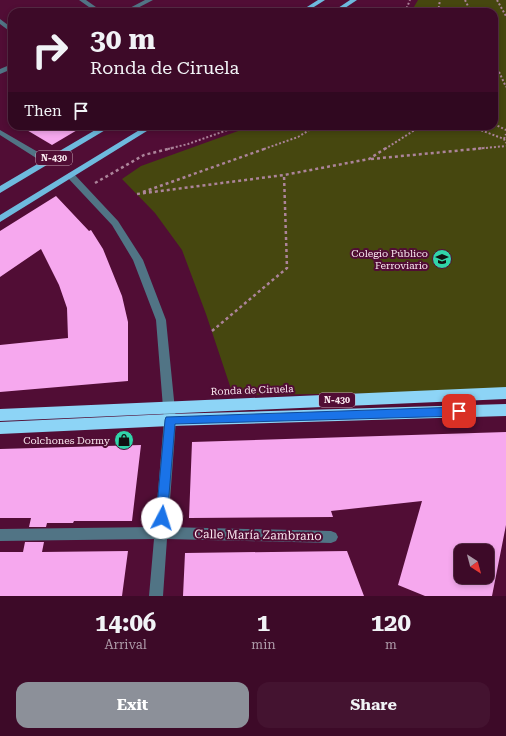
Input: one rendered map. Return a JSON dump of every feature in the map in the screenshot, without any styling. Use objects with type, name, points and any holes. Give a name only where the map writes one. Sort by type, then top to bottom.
[{"type":"highway","name":"Ronda de Ciruela","points":[[0,428],[169,414],[506,393]]},
{"type":"highway","name":"Ronda de Ciruela","points":[[0,415],[506,410]]},
{"type":"main road","points":[[309,8],[322,0]]},
{"type":"main road","points":[[341,8],[354,0]]},
{"type":"main road","name":"N-430","points":[[0,190],[101,130]]},
{"type":"main road","name":"N-430","points":[[0,219],[145,130]]},
{"type":"street","points":[[82,0],[94,8]]},
{"type":"street","points":[[133,8],[150,0]]},
{"type":"street","points":[[0,21],[8,28]]},
{"type":"street","points":[[0,132],[47,161]]},
{"type":"street","points":[[71,176],[115,223],[138,260],[161,320],[169,414],[156,596]]},
{"type":"street","name":"Calle María Zambrano","points":[[0,535],[160,533],[331,537]]},
{"type":"path","points":[[498,0],[506,16]]},
{"type":"path","points":[[498,69],[506,86]]},
{"type":"path","points":[[188,144],[228,130]]},
{"type":"path","points":[[309,130],[298,137],[137,194],[284,175],[369,159],[506,144],[504,139],[504,134],[506,134]]},
{"type":"path","points":[[369,159],[415,130]]},
{"type":"path","points":[[480,130],[504,139]]},
{"type":"path","points":[[212,331],[287,268],[284,175]]},
{"type":"shaded area","points":[[418,0],[506,0],[506,392],[233,395],[206,314],[182,250],[155,213],[122,179],[141,166],[241,130],[498,130],[498,8],[413,8]]},
{"type":"building","points":[[27,130],[77,130],[52,145]]},
{"type":"building","points":[[56,196],[89,231],[91,230],[103,249],[122,296],[128,322],[128,381],[0,392],[0,345],[68,338],[67,308],[59,285],[41,249],[0,277],[0,231]]},
{"type":"building","points":[[506,432],[506,525],[492,596],[425,596],[398,585],[422,501],[331,511],[333,517],[189,518],[192,442]]},
{"type":"building","points":[[141,445],[132,521],[74,521],[73,523],[47,523],[46,527],[29,527],[31,518],[0,518],[0,449]]},
{"type":"building","points":[[25,542],[44,542],[42,552],[128,551],[122,596],[0,596],[0,552],[23,552]]},
{"type":"building","points":[[347,551],[364,596],[183,596],[185,553]]},
{"type":"place","name":"Colegio Público Ferroviario","points":[[442,259]]},
{"type":"place","name":"Colchones Dormy","points":[[124,440]]},
{"type":"route","points":[[162,518],[170,420],[459,411]]}]
